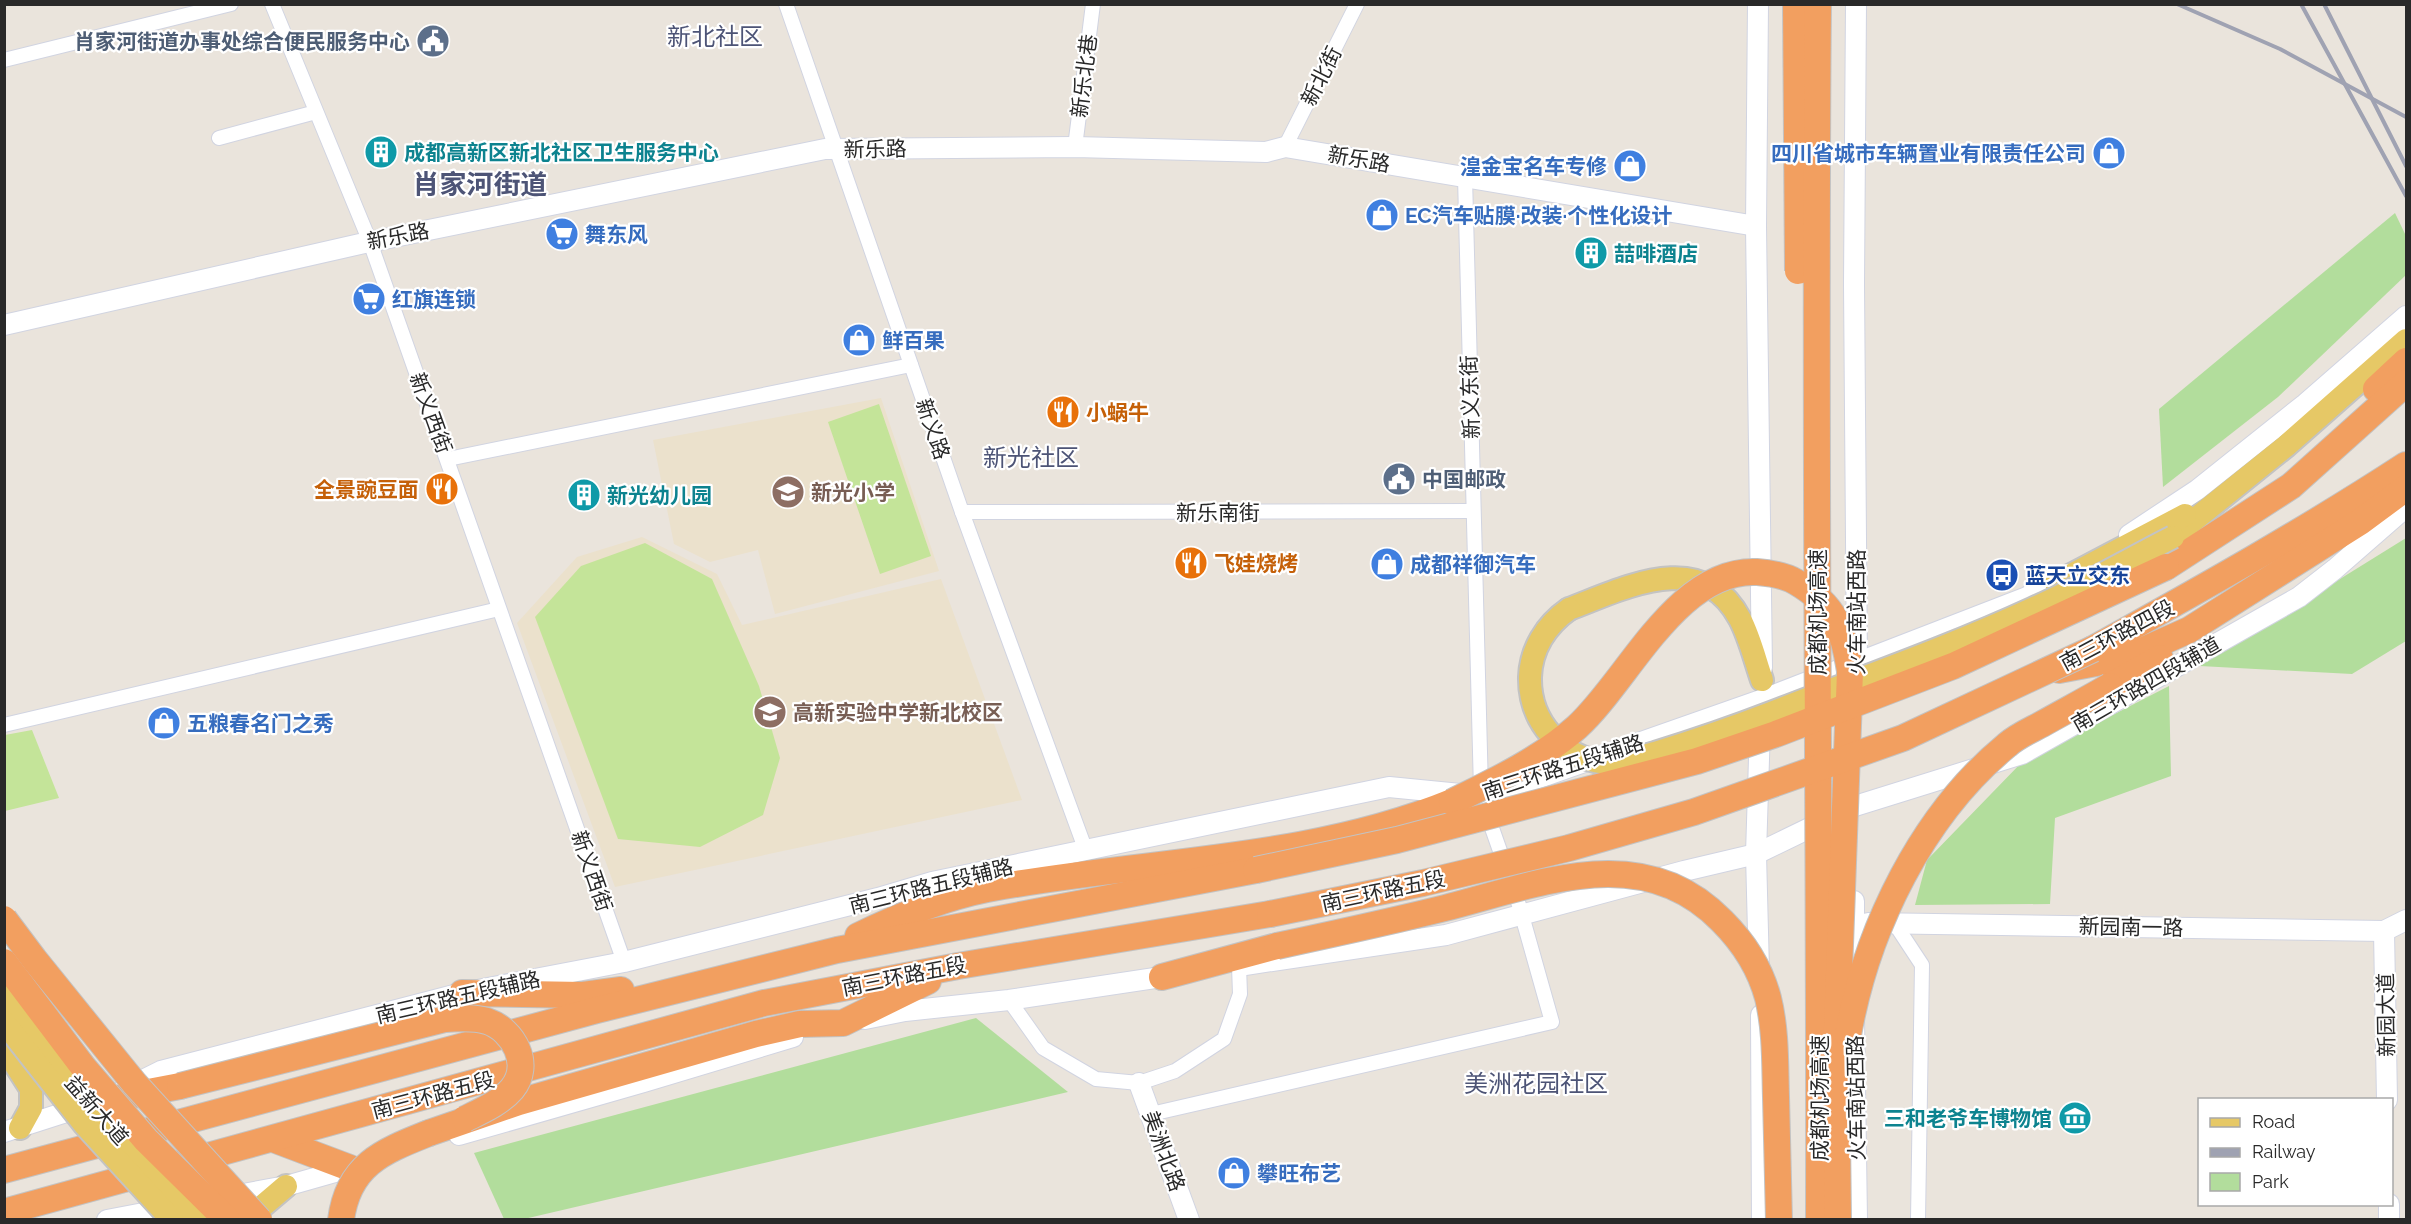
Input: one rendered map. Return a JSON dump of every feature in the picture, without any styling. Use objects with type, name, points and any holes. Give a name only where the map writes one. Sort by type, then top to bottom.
[{"type":"highway","name":"成都机场高速","points":[[1796,4],[1802,1220]]},
{"type":"highway","name":"成都机场高速","points":[[1818,4],[1815,321],[1820,875],[1819,1220]]},
{"type":"highway","name":"南三环路四段","points":[[2224,529],[2406,361]]},
{"type":"highway","name":"南三环路四段","points":[[1808,722],[1953,666],[2166,567],[2291,486],[2406,383]]},
{"type":"highway","name":"南三环路四段","points":[[1810,771],[1903,738],[2042,674],[2093,656],[2306,529],[2406,465]]},
{"type":"highway","points":[[2093,656],[2128,657],[2189,630],[2360,522],[2406,488]]},
{"type":"highway","points":[[1838,1095],[1851,1019],[1877,934],[1907,868],[1925,838],[1969,782],[2008,744],[2245,610],[2406,507]]},
{"type":"highway","points":[[820,954],[882,924],[927,906],[986,890],[1295,845],[1384,826],[1416,816],[1500,779],[1576,728],[1598,705],[1666,620],[1688,599],[1710,583],[1742,573],[1774,573],[1792,580],[1825,602],[1846,644],[1850,671],[1836,1054],[1838,1220]]},
{"type":"highway","name":"南三环路五段","points":[[4,1170],[820,954],[1256,870],[1397,840],[1696,760],[1808,722]]},
{"type":"highway","name":"南三环路五段","points":[[4,1212],[764,1003],[958,966],[1270,914],[1423,883],[1569,848],[1694,812],[1810,771]]},
{"type":"highway","points":[[1162,977],[1277,946],[1423,914],[1551,880],[1591,873],[1618,873],[1658,880],[1692,895],[1716,915],[1745,948],[1757,966],[1768,999],[1775,1052],[1779,1220]]},
{"type":"highway","points":[[4,919],[135,1084],[258,1220]]},
{"type":"highway","points":[[4,962],[84,1068],[146,1140],[227,1220]]},
{"type":"highway","points":[[341,1220],[345,1201],[355,1179],[374,1159],[400,1144],[465,1119],[756,1034],[800,1024],[843,1023],[958,966]]},
{"type":"highway","points":[[462,993],[583,995],[746,972]]},
{"type":"highway","points":[[102,1101],[180,1086],[445,1019],[464,1018],[487,1021],[498,1027],[515,1043],[521,1064],[519,1077],[513,1088],[495,1103],[465,1119]]},
{"type":"highway","points":[[273,1139],[350,1168]]},
{"type":"main road","points":[[1758,4],[1756,226],[1762,690],[1756,854],[1761,1037],[1762,1220]]},
{"type":"main road","name":"火车南站西路","points":[[1856,4],[1854,284],[1857,662],[1853,922],[1857,1220]]},
{"type":"main road","name":"新乐路","points":[[4,326],[370,242],[825,149],[1075,147],[1266,152],[1285,147],[1756,226]]},
{"type":"main road","points":[[2056,582],[2197,490],[2305,404],[2406,316]]},
{"type":"main road","points":[[1762,690],[1740,620],[1726,600],[1709,586],[1664,577],[1569,609],[1549,626],[1537,645],[1530,678],[1535,713],[1547,732],[1583,757],[1608,763],[1628,761],[1717,735],[2032,609],[2173,537],[2286,447],[2406,340]]},
{"type":"main road","points":[[1857,662],[2027,597],[2199,507],[2286,447]]},
{"type":"main road","name":"南三环路四段辅道","points":[[1855,806],[2022,754],[2299,597],[2406,507]]},
{"type":"main road","points":[[2335,569],[2406,522]]},
{"type":"main road","name":"南三环路五段辅路","points":[[12,1130],[102,1101],[161,1071],[462,993],[624,962],[843,908],[932,882],[1389,787],[1481,796],[1516,786],[1762,690],[1857,662]]},
{"type":"main road","points":[[106,1220],[286,1186],[843,1023],[905,1011],[1009,1000],[1446,935],[1756,854],[1855,806]]},
{"type":"main road","name":"新园南一路","points":[[1853,922],[2384,931],[2406,920]]},
{"type":"main road","name":"新园大道","points":[[2384,931],[2387,1098]]},
{"type":"main road","name":"益新大道","points":[[4,993],[67,1075],[155,1176],[198,1220]]},
{"type":"main road","name":"益新大道","points":[[4,1022],[84,1124],[172,1220]]},
{"type":"main road","points":[[4,1047],[31,1089],[31,1108],[12,1130]]},
{"type":"main road","name":"美洲北路","points":[[1139,1083],[1189,1220]]},
{"type":"main road","points":[[258,1220],[260,1208],[286,1186]]},
{"type":"street","points":[[4,60],[231,4]]},
{"type":"street","name":"新义西街","points":[[272,4],[370,242],[624,962]]},
{"type":"street","name":"新义路","points":[[786,4],[962,512],[1086,851]]},
{"type":"street","name":"新乐北巷","points":[[1075,147],[1093,4]]},
{"type":"street","name":"新北街","points":[[1285,147],[1357,4]]},
{"type":"street","points":[[219,138],[316,112]]},
{"type":"street","name":"新义东街","points":[[1151,1114],[1552,1022],[1521,914],[1481,796],[1465,177]]},
{"type":"street","points":[[448,459],[911,365]]},
{"type":"street","name":"新乐南街","points":[[962,512],[1473,511]]},
{"type":"street","points":[[4,725],[500,609]]},
{"type":"street","points":[[1895,924],[1922,965],[1918,1220]]},
{"type":"street","points":[[1009,1000],[1043,1048],[1096,1079],[1139,1083],[1174,1071],[1224,1039],[1240,994],[1239,966]]},
{"type":"shaded area","name":"新光小学","points":[[881,398],[939,571],[775,614],[758,550],[710,562],[674,544],[653,440]]},
{"type":"shaded area","name":"高新实验中学新北校区","points":[[642,537],[717,574],[742,625],[941,579],[1022,800],[615,887],[517,623],[577,557]]},
{"type":"green space","points":[[2395,213],[2406,236],[2406,275],[2278,397],[2163,487],[2159,409]]},
{"type":"green space","points":[[879,404],[931,556],[880,574],[828,422]]},
{"type":"green space","points":[[2406,538],[2406,641],[2352,674],[2200,666]]},
{"type":"green space","points":[[645,543],[712,579],[759,686],[780,758],[763,815],[700,847],[618,839],[535,617],[581,566]]},
{"type":"green space","points":[[2169,686],[2171,776],[2055,818],[2050,904],[1915,905],[1927,860],[2023,761]]},
{"type":"green space","points":[[32,730],[59,798],[5,811],[5,735]]},
{"type":"green space","points":[[976,1018],[1068,1092],[524,1219],[504,1219],[474,1153]]},
{"type":"railway","points":[[2177,4],[2280,49],[2406,117]]},
{"type":"railway","points":[[2301,4],[2406,196]]},
{"type":"railway","points":[[2324,4],[2406,166]]},
{"type":"place","name":"肖家河街道办事处综合便民服务中心","points":[[433,41]]},
{"type":"place","name":"成都高新区新北社区卫生服务中心","points":[[381,152]]},
{"type":"place","name":"四川省城市车辆置业有限责任公司","points":[[2109,153]]},
{"type":"place","name":"湟金宝名车专修","points":[[1630,166]]},
{"type":"place","name":"EC汽车贴膜·改装·个性化设计","points":[[1382,215]]},
{"type":"place","name":"舞东风","points":[[562,234]]},
{"type":"place","name":"喆啡酒店","points":[[1591,253]]},
{"type":"place","name":"红旗连锁","points":[[369,299]]},
{"type":"place","name":"鲜百果","points":[[859,340]]},
{"type":"place","name":"小蜗牛","points":[[1063,412]]},
{"type":"place","name":"中国邮政","points":[[1399,479]]},
{"type":"place","name":"全景豌豆面","points":[[442,489]]},
{"type":"place","name":"新光小学","points":[[788,492]]},
{"type":"place","name":"新光幼儿园","points":[[584,495]]},
{"type":"place","name":"飞娃烧烤","points":[[1191,563]]},
{"type":"place","name":"成都祥御汽车","points":[[1387,564]]},
{"type":"place","name":"蓝天立交东","points":[[2002,575]]},
{"type":"place","name":"高新实验中学新北校区","points":[[770,712]]},
{"type":"place","name":"五粮春名门之秀","points":[[164,723]]},
{"type":"place","name":"三和老爷车博物馆","points":[[2075,1118]]},
{"type":"place","name":"攀旺布艺","points":[[1234,1173]]},
{"type":"district","name":"新北社区","points":[[715,36]]},
{"type":"district","name":"肖家河街道","points":[[480,184]]},
{"type":"district","name":"新光社区","points":[[1031,457]]},
{"type":"district","name":"美洲花园社区","points":[[1536,1083]]}]
